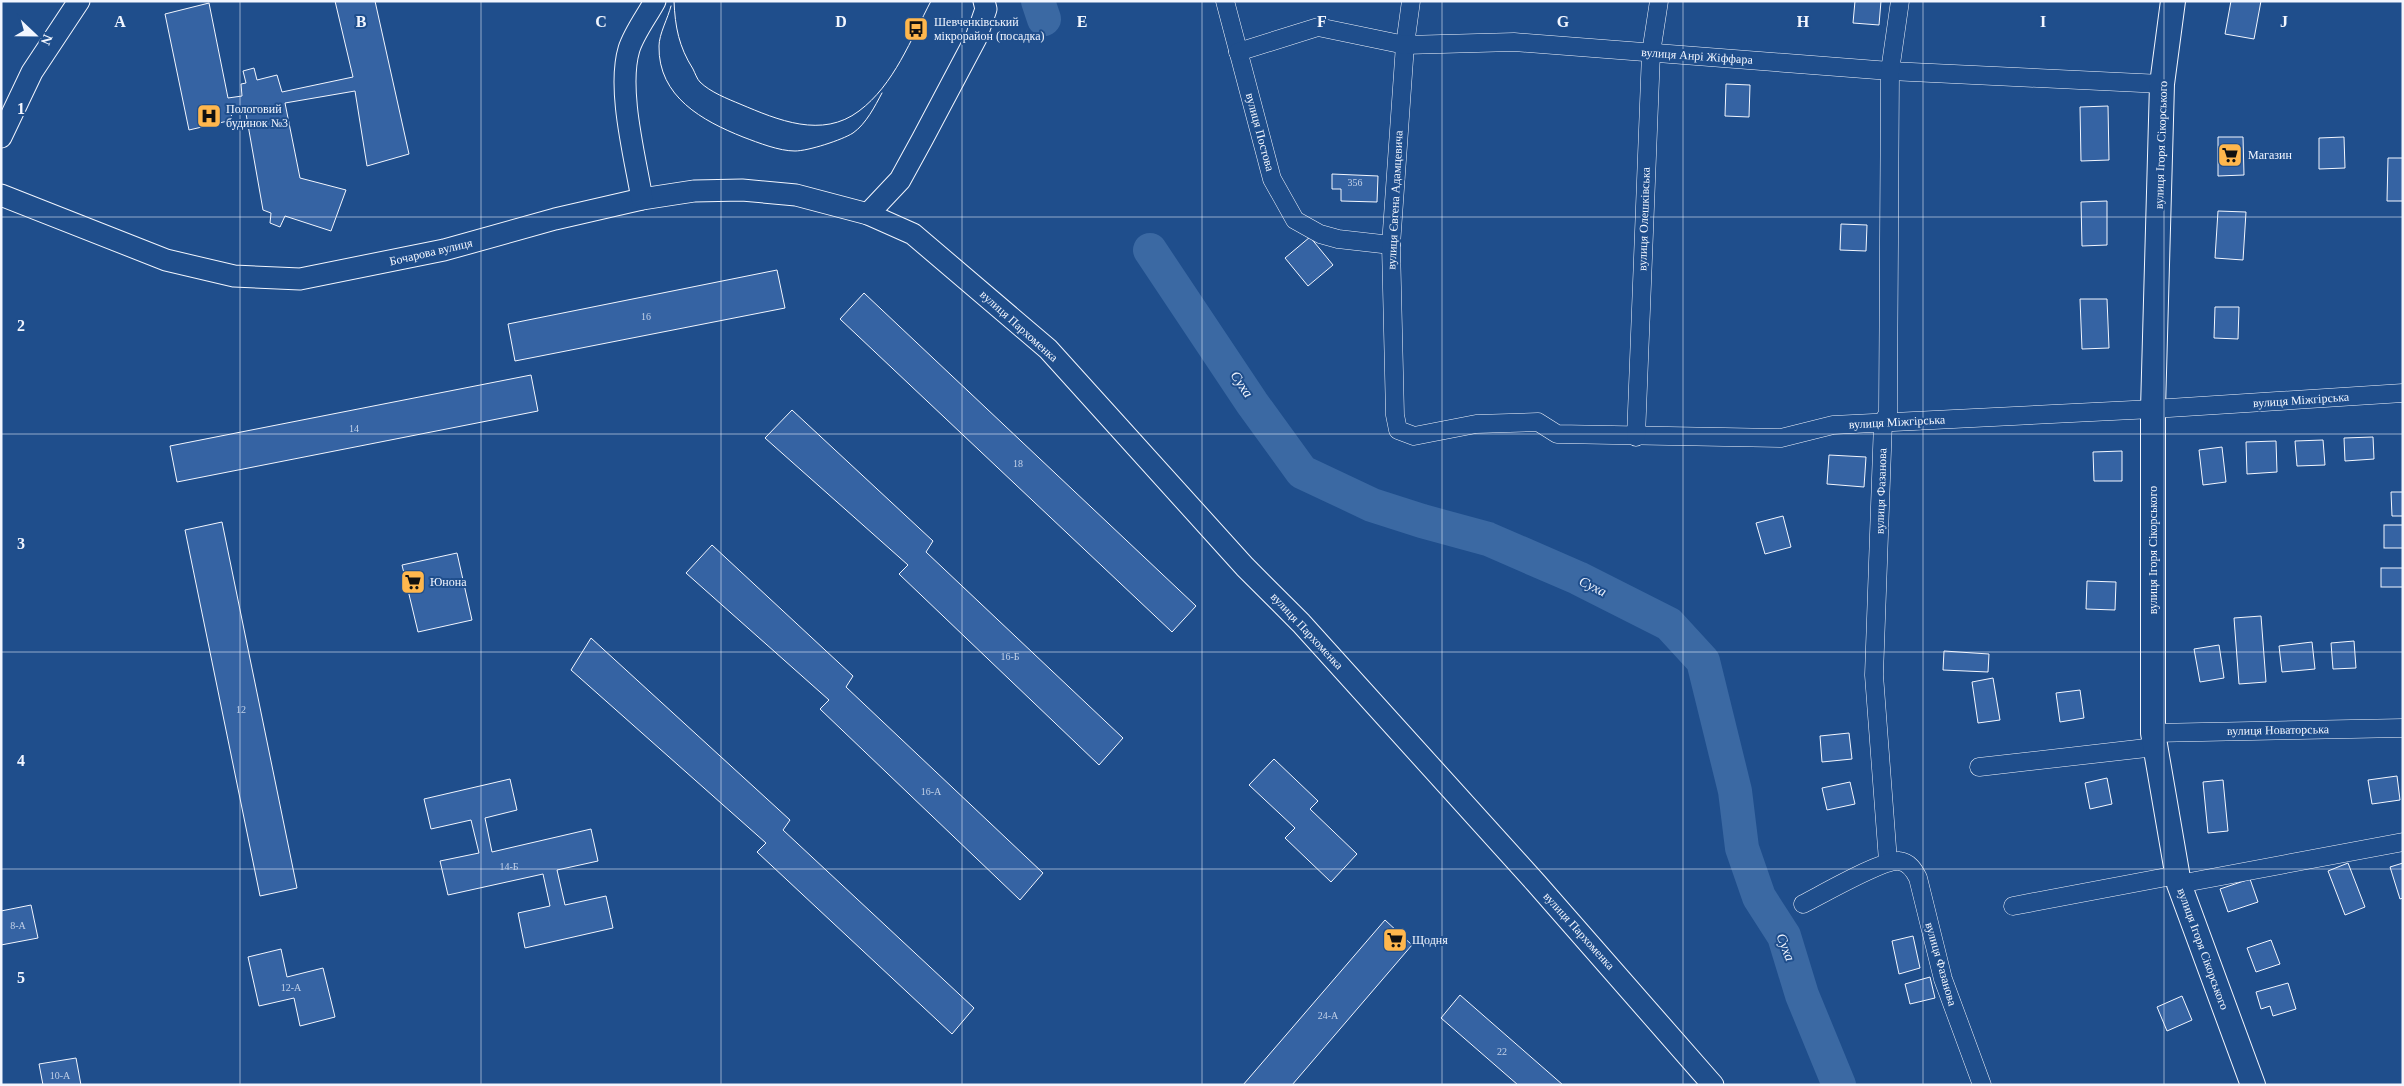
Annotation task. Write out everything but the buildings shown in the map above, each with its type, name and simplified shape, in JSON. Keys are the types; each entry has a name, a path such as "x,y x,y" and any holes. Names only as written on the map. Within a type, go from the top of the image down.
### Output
{"main road":[{"name":"вулиця Ігоря Сікорського","path":"2173,1 2162,84 2153,409 2154,740 2178,880 2252,1085"}],"street":[{"path":"1,137 32,72 79,1"},
{"path":"642,199 626,103 625,76 629,48 655,1"},
{"path":"868,214 900,180 923,138 976,38 986,9 984,1"},
{"name":"вулиця Постова","path":"1225,1 1272,179 1295,220 1320,234 1338,239 1391,245"},
{"name":"вулиця Євгена Адамцевича","path":"1398,430 1395,416 1391,245 1405,45 1411,1"},
{"name":"вулиця Олешківська","path":"1636,436 1651,53 1659,1"},
{"name":"вулиця Фазанова","path":"1900,1 1890,71 1888,413 1883,422 1874,675 1888,861 1906,863 1913,869 1918,878 1943,979 1982,1085"},
{"name":"вулиця Анрі Жіффара","path":"1238,52 1318,26 1405,45 1514,42 1890,71 2162,84"},
{"name":"Бочарова вулиця","path":"1,195 166,260 234,276 300,279 444,250 555,219 642,199 694,191 742,190 796,196 868,214"},
{"name":"вулиця Пархоменка","path":"868,214 914,234 1048,350 1523,868 1619,975 1713,1085"},
{"name":"вулиця Міжгірська","path":"1398,430 1414,436 1476,424 1538,422 1557,434 1781,438 1833,425 2153,409 2403,393"},
{"name":"вулиця Новаторська","path":"1979,767 2154,740 2403,728"},
{"path":"2013,906 2403,842"},
{"path":"1803,904 1888,861"}],"waterway":[{"name":"Суха","path":"1038,1 1044,19"},
{"name":"Суха","path":"1150,250 1252,403 1302,472 1372,505 1488,539 1578,578 1669,624 1703,661 1735,791 1742,848 1759,897 1784,936 1802,995 1839,1085"}],"tram line":[{"path":"674,1 675,20 681,45 697,78 704,86 769,116 800,124 815,125 830,124 845,119 859,111 871,100 892,75 909,46 931,1"},
{"path":"671,6 660,36 659,46 661,64 666,79 686,105 699,115 728,131 782,150 801,151 825,145 853,133 870,114 882,93"}],"place":[{"name":"Шевченківський мікрорайон (посадка)","path":"916,29"},
{"name":"Пологовий будинок №3","path":"209,116"},
{"name":"Магазин","path":"2230,155"},
{"name":"Юнона","path":"413,582"},
{"name":"Щодня","path":"1395,940"}]}
